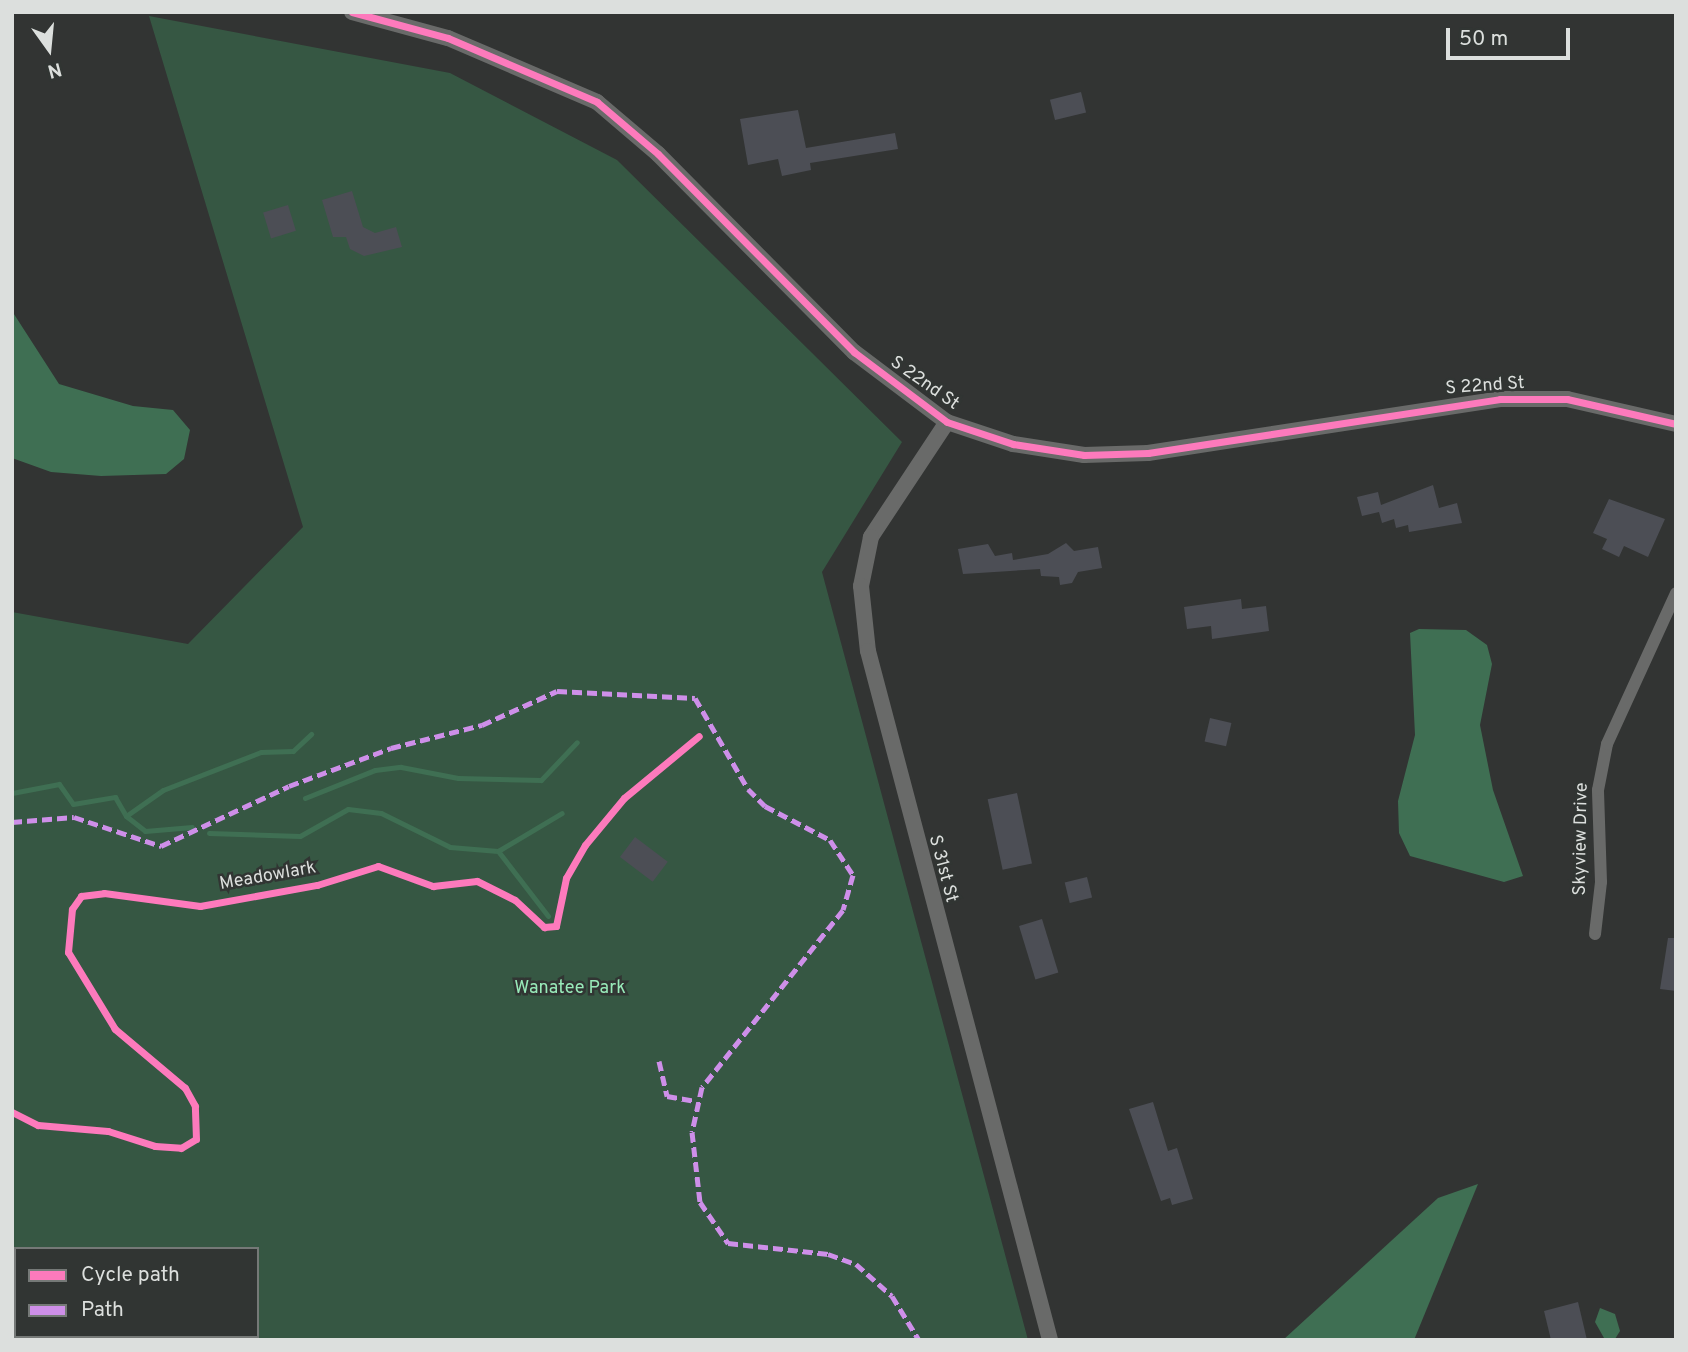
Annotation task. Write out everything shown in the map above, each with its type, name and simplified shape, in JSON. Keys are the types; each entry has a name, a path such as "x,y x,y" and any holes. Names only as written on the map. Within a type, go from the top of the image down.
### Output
{"street":[{"name":"S 22nd St","path":"352,12 448,38 597,102 658,155 854,352 947,422 1013,444 1084,455 1148,453 1500,399 1567,399 1676,424"},
{"name":"S 31st St","path":"947,422 871,537 861,586 868,651 1050,1340"},
{"name":"Skyview Drive","path":"1595,934 1598,790 1607,744 1676,593"}],"green space":[{"name":"Wanatee Park","path":"149,16 450,73 617,160 902,442 822,572 1028,1340 12,1340 12,612 188,644 303,527"}],"shaded area":[{"path":"12,311 59,384 133,406 173,410 190,430 184,459 166,474 101,476 51,472 12,458"},
{"path":"1419,629 1466,630 1487,645 1492,664 1480,725 1493,790 1523,876 1504,882 1410,856 1399,833 1398,801 1415,735 1410,633"},
{"path":"1478,1184 1414,1340 1283,1340 1438,1198"},
{"path":"1600,1308 1615,1314 1620,1331 1615,1339 1604,1338 1595,1322"}],"building":[{"path":"1081,92 1086,112 1055,120 1050,100"},
{"path":"798,110 806,148 895,133 898,149 810,163 811,170 782,176 778,159 748,165 740,119"},
{"path":"352,191 363,227 375,233 396,227 402,247 364,256 350,249 346,237 333,237 322,200"},
{"path":"288,205 296,231 271,238 263,213"},
{"path":"1433,485 1439,508 1457,503 1462,523 1409,532 1408,525 1396,528 1394,519 1382,523 1379,512 1362,516 1357,497 1378,492 1381,505"},
{"path":"1609,499 1665,519 1648,557 1624,546 1619,557 1602,549 1607,539 1593,533"},
{"path":"1066,543 1074,551 1098,547 1102,568 1078,572 1072,583 1060,585 1059,577 1041,576 1040,569 963,574 958,549 988,544 995,556 1012,553 1013,560 1048,554"},
{"path":"1241,599 1242,609 1266,606 1269,631 1212,639 1211,626 1187,629 1184,607"},
{"path":"1210,718 1231,723 1226,746 1205,741"},
{"path":"1017,793 1032,863 1003,870 988,799"},
{"path":"635,837 668,862 653,882 620,857"},
{"path":"1087,877 1092,897 1070,903 1065,883"},
{"path":"1042,919 1058,973 1035,980 1019,926"},
{"path":"1668,938 1676,938 1676,991 1660,989"},
{"path":"1153,1102 1168,1151 1177,1148 1193,1199 1172,1205 1170,1198 1161,1201 1129,1109"},
{"path":"1578,1302 1587,1340 1551,1340 1544,1311"}],"waterway":[{"path":"126,816 163,790 261,752 293,751 311,734"},
{"path":"305,798 375,770 401,767 458,778 541,780 577,742"},
{"path":"12,793 59,784 73,804 115,797 126,816 145,831 192,827"},
{"path":"209,833 300,836 348,809 381,813 450,847 498,851 548,916"},
{"path":"498,851 562,813"}],"marked path":[{"path":"12,822 74,817 161,846 289,786 391,748 482,725 557,691 695,698 748,789 765,806 830,840 853,875 843,910 702,1087 692,1132 700,1202 728,1243 828,1254 856,1264 892,1296 919,1340"},
{"path":"659,1061 667,1096 696,1101"}],"cycle path":[{"path":"352,12 448,38 597,102 658,154 854,352 947,422 1013,444 1084,455 1148,453 1500,399 1567,399 1676,424"},
{"name":"Meadowlark","path":"12,1112 38,1125 108,1131 155,1146 181,1148 196,1139 195,1106 185,1088 115,1029 68,952 72,909 81,896 104,893 200,906 317,885 378,866 433,886 477,881 515,900 544,927 556,926 566,878 585,845 624,798 699,736"}]}
